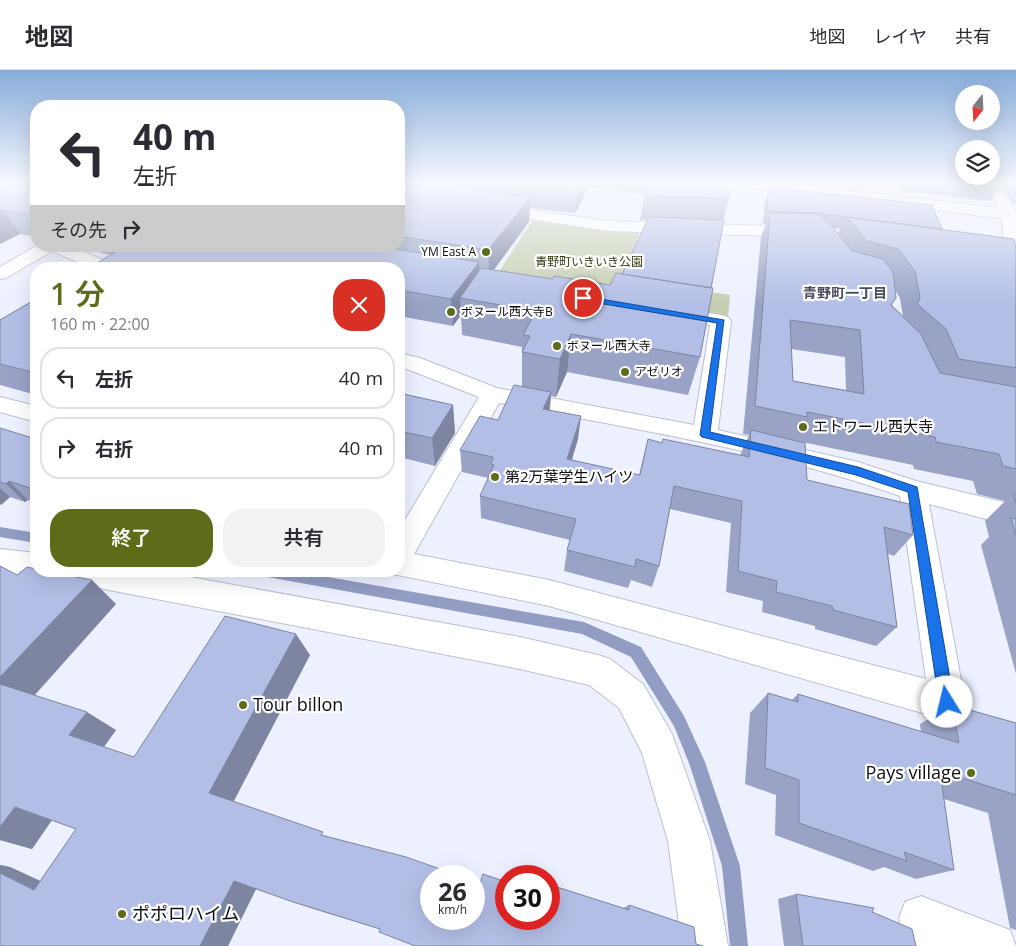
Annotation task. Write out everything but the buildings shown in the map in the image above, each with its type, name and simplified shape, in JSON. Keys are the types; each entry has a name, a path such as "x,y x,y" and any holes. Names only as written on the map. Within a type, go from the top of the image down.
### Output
{"street":[{"path":"585,223 608,226 817,234"},
{"path":"1010,223 1007,274 1016,292"},
{"path":"0,274 39,252"},
{"path":"69,252 93,262"},
{"path":"987,256 1007,259"},
{"path":"652,310 721,321 705,435"},
{"path":"405,360 492,394 705,435 858,471 913,490 1016,516"},
{"path":"405,546 492,394"},
{"path":"0,404 30,412"},
{"path":"405,565 549,594 947,702 913,490"},
{"path":"0,562 30,564"},
{"path":"166,577 598,671 631,696 659,747 690,841 705,946"},
{"path":"928,946 921,918 994,946"}],"green space":[{"name":"青野町いきいき公園","path":"531,223 549,223 639,233 624,279 730,295 728,317 493,281"}],"waterway":[{"path":"0,532 30,537"},
{"path":"297,577 584,628 636,652 679,721 697,762 731,866 739,946"}],"place":[{"name":"YM East A","path":"486,252"},
{"name":"ボヌール西大寺B","path":"451,312"},
{"name":"ボヌール西大寺","path":"557,346"},
{"name":"アゼリオ","path":"625,372"},
{"name":"エトワール西大寺","path":"803,427"},
{"name":"第2万葉学生ハイツ","path":"495,477"},
{"name":"Tour billon","path":"243,705"},
{"name":"Pays village","path":"971,773"},
{"name":"ポポロハイム","path":"122,914"}],"district":[{"name":"青野町一丁目","path":"845,293"}],"route":[{"path":"583,298 721,321 705,435 858,471 913,490 947,702"}]}
